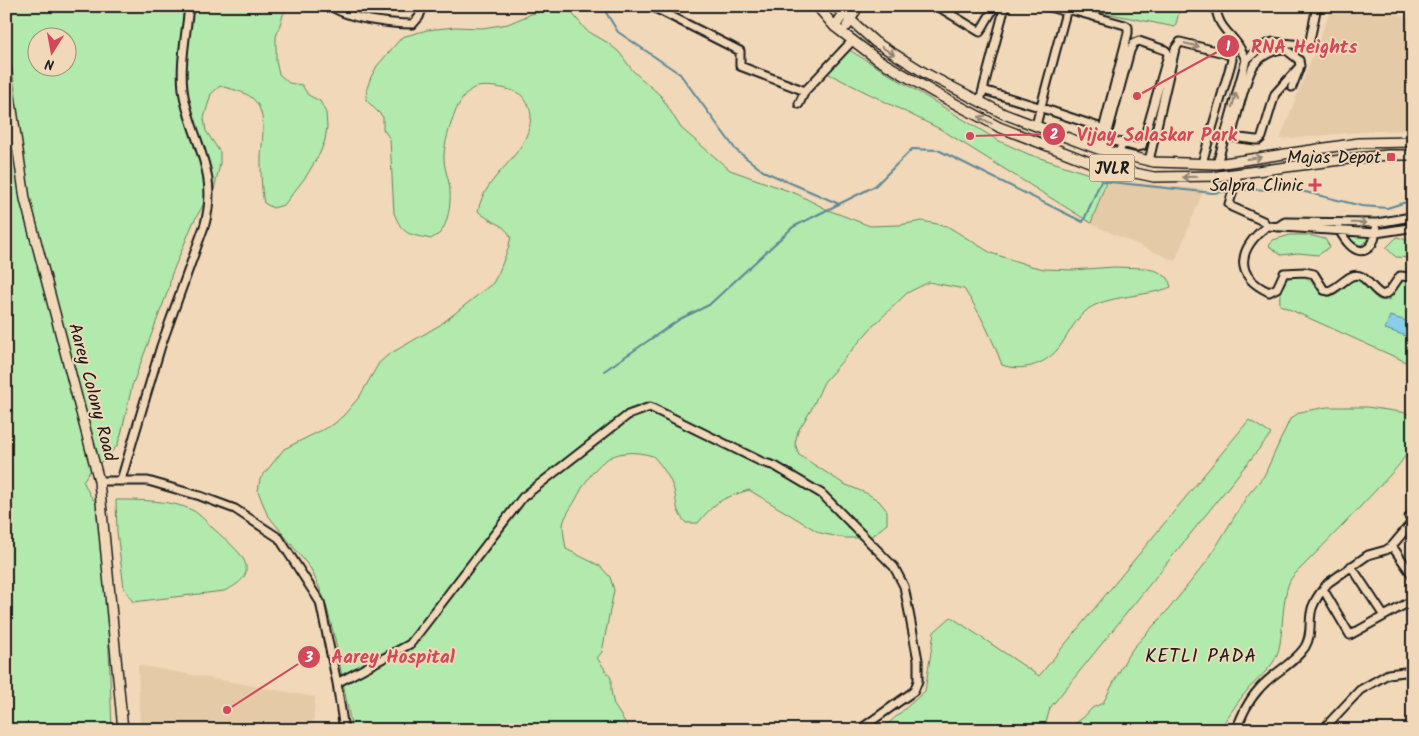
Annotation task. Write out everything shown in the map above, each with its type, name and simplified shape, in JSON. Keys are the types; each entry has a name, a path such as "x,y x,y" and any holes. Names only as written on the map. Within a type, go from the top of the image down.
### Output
{"main road":[{"name":"JVLR","path":"817,6 843,33 889,66 999,127 1097,164 1154,177 1218,176 1356,158 1413,155"},
{"name":"JVLR","path":"835,6 847,14 875,42 925,73 1004,114 1100,149 1119,154 1149,161 1217,164 1359,143 1413,142"},
{"path":"835,26 858,6"},
{"path":"843,33 847,14"},
{"name":"Aarey Colony Road","path":"6,68 25,199 99,481 123,730"}],"street":[{"path":"121,480 161,346 205,224 209,206 210,190 206,169 185,101 183,86 189,6"},
{"path":"331,6 340,13 392,23 413,24 420,18 423,6"},
{"path":"651,6 740,51 740,66 805,92"},
{"path":"937,6 980,32 994,6"},
{"path":"980,101 1005,6"},
{"path":"1047,6 1066,12 1071,10 1128,27 1102,128 1100,149"},
{"path":"1216,6 1216,12 1224,30 1238,44 1246,60"},
{"path":"1227,137 1246,60 1262,46 1273,42 1307,44 1310,40 1317,6"},
{"path":"1036,125 1039,107 1066,12"},
{"path":"800,104 805,92 853,40"},
{"path":"1100,149 1106,138 1134,42 1140,41 1165,50 1168,54 1142,146 1136,147 1106,138"},
{"path":"1149,161 1175,49 1180,42 1224,53 1231,56 1232,60 1202,163"},
{"path":"1217,164 1255,64 1269,53 1283,49 1299,60 1300,66 1292,87"},
{"path":"1227,137 1261,139 1275,94 1300,66"},
{"path":"982,90 1102,128"},
{"path":"1119,154 1122,143"},
{"path":"1238,174 1229,203 1230,206 1263,221 1267,226 1277,227 1339,230 1376,233 1411,231 1412,216 1377,223 1285,222 1277,227"},
{"path":"1339,222 1339,230 1352,247 1361,250 1369,248 1376,233 1377,223"},
{"path":"1267,226 1253,238 1248,246 1245,251 1243,265 1249,278 1257,286 1269,292 1277,288 1284,273 1304,272 1314,274 1324,290 1329,291 1351,277 1363,276 1376,292 1383,295 1389,292 1400,276 1413,277"},
{"path":"1248,246 1249,256"},
{"path":"338,683 410,644 523,497 628,415 650,407 762,462 775,466 822,494 894,567 904,586 909,609 918,660 918,681 914,691 859,730"},
{"path":"99,481 148,481 235,509 279,538 320,602 338,683 344,730"},
{"path":"1236,730 1243,712 1259,688 1297,656 1305,646 1311,631 1313,604 1323,589 1328,583 1368,554 1386,550 1392,546 1413,521 1409,517 1413,512"},
{"path":"1392,546 1413,576"},
{"path":"1351,566 1384,616"},
{"path":"1323,589 1350,635 1413,600"},
{"path":"1325,730 1327,725 1360,690 1388,674 1413,671"}],"shaded area":[{"path":"1332,6 1368,6 1413,20 1413,130 1373,131 1280,139"},
{"path":"1107,180 1204,189 1175,261 1091,224"},
{"path":"138,665 315,697 313,730 140,730"}],"green space":[{"path":"6,6 286,6 276,37 276,61 279,74 289,83 302,85 308,95 320,101 326,113 327,127 320,153 307,175 284,205 273,208 264,203 263,197 261,163 263,126 257,104 252,98 237,90 220,86 211,94 204,118 206,131 220,152 220,164 214,190 193,223 171,276 169,288 132,386 117,446 90,471 83,481 90,495 102,511 112,730 6,730"},
{"path":"1071,6 1181,6 1175,27"},
{"path":"544,11 571,12 586,30 619,52 633,71 661,96 681,128 730,170 797,194 828,210 870,226 899,225 922,221 947,226 991,253 1031,266 1044,269 1072,270 1114,267 1144,268 1157,271 1168,278 1171,287 1150,293 1105,301 1095,305 1078,319 1061,345 1046,360 1032,366 1017,368 1002,365 985,326 964,289 929,282 907,293 872,327 824,382 811,410 798,431 795,443 799,455 844,484 879,501 887,511 887,524 869,538 844,538 820,533 749,490 720,501 698,523 686,523 678,511 674,490 670,481 663,468 653,456 625,453 614,455 605,460 589,477 582,488 565,519 563,531 566,549 600,566 610,577 614,590 602,652 597,658 611,678 614,705 630,730 350,730 351,725 335,639 325,601 311,569 267,514 258,491 260,479 284,449 334,424 344,415 360,396 379,363 388,355 440,325 493,283 508,249 511,237 504,228 478,211 482,197 489,185 515,155 528,132 531,114 526,100 518,93 490,86 476,87 463,98 456,110 447,136 445,150 444,160 450,197 447,219 440,233 431,239 417,236 408,233 400,226 394,213 390,139 383,129 383,117 366,100 367,88 377,66 402,37 427,30 455,27 482,28 508,24 531,14"},
{"path":"841,45 999,141 1028,154 1107,180 1091,223 942,130 821,70"},
{"path":"1345,234 1373,235 1359,247 1354,245"},
{"path":"1290,235 1308,235 1325,239 1330,247 1318,255 1298,253 1281,255 1269,246 1273,240"},
{"path":"1397,237 1413,242 1413,258 1396,257 1386,248"},
{"path":"1291,276 1307,278 1320,292 1327,296 1334,295 1357,279 1365,283 1374,296 1380,300 1389,300 1402,281 1407,280 1413,283 1413,365 1280,305 1281,288"},
{"path":"1327,407 1367,407 1407,413 1413,427 1413,438 1410,448 1397,467 1290,581 1285,600 1278,652 1268,669 1245,693 1218,730 1067,730 1092,708 1103,703 1134,647 1168,610 1208,560 1247,496 1264,476 1290,419 1300,412"},
{"path":"1249,420 1271,434 1050,708 1044,730 881,730 925,691 934,632 951,617 1039,676"},
{"path":"116,500 165,502 195,512 239,553 246,569 244,576 237,584 224,591 133,602 124,588 117,532"}],"water":[{"path":"1390,316 1413,323 1409,337 1385,329"}],"waterway":[{"path":"602,6 618,32 680,74 736,150 763,171 839,204"},
{"path":"604,371 680,319 709,305 793,227 875,186 912,149 938,150 1083,222 1101,181 1213,193 1232,191"},
{"path":"1237,190 1293,189 1362,206 1387,208 1413,200"}],"place":[{"name":"RNA Heights","path":"1137,96"},
{"name":"Vijay Salaskar Park","path":"970,136"},
{"name":"Majas Depot","path":"1391,157"},
{"name":"Salpra Clinic","path":"1315,185"},
{"name":"Aarey Hospital","path":"227,710"}],"district":[{"name":"KETLI PADA","path":"1201,655"}]}
